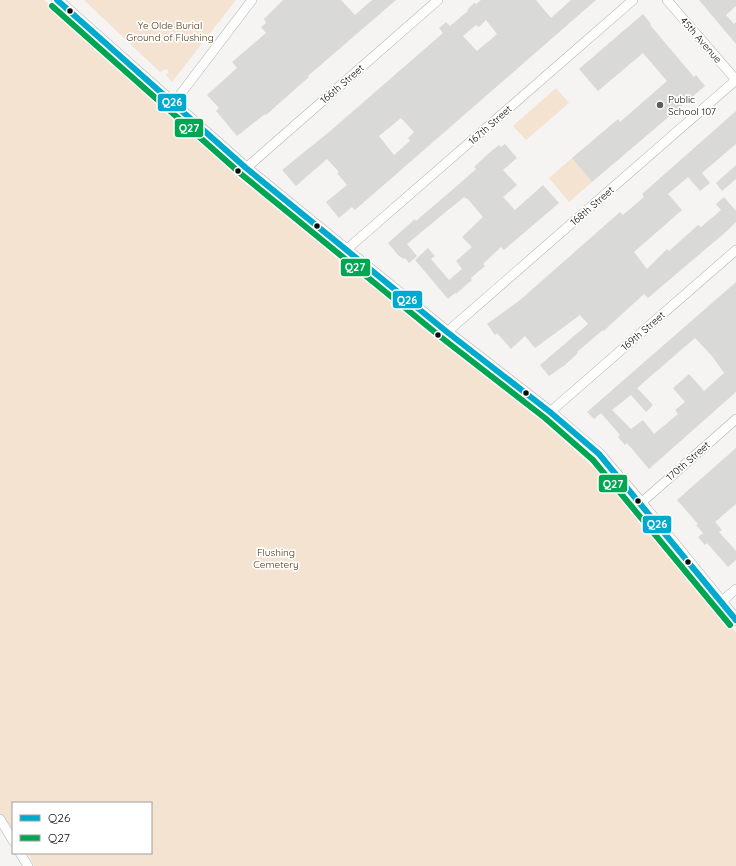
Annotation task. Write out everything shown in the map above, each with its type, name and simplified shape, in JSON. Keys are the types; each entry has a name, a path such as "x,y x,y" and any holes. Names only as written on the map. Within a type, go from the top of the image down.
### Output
{"street":[{"path":"57,0 246,168 447,332 550,412 599,454 641,502 736,620"},
{"path":"173,104 252,0"},
{"name":"166th Street","path":"246,168 438,0"},
{"name":"167th Street","path":"346,250 633,0"},
{"name":"45th Avenue","path":"667,0 736,80"},
{"name":"168th Street","path":"447,332 736,80"},
{"name":"169th Street","path":"550,412 736,250"},
{"name":"170th Street","path":"641,502 736,419"},
{"path":"721,602 736,589"},
{"path":"0,819 12,839"},
{"path":"21,854 28,866"}],"green space":[{"name":"Flushing Cemetery","path":"0,0 44,0 164,108 540,418 637,508 736,633 736,866 34,866 28,854 152,854 152,802 12,802 12,828 0,813"},
{"name":"Ye Olde Burial Ground of Flushing","path":"84,0 236,0 172,82 166,75 169,72 167,69 160,72"},
{"path":"556,88 569,103 526,140 513,126"},
{"path":"572,158 592,182 569,202 549,178"}],"building":[{"path":"283,0 341,0 355,15 372,0 396,0 308,76 309,77 266,115 265,114 237,136 216,111 219,108 207,95 237,68 232,62 266,33 261,27 266,23 264,19"},
{"path":"481,0 536,0 551,18 571,0 596,0 355,210 352,207 339,218 326,202 347,185 337,173 339,172 327,159 296,186 282,170 329,132 443,33 439,28 446,22 450,26 468,11 467,10 474,3 476,4","holes":["486,20 497,34 477,51 463,36 476,25 479,27","401,118 414,132 408,138 410,141 394,155 379,136"]},
{"path":"699,0 736,0 736,6 726,15 734,24 736,22 736,44"},
{"name":"Public School 107","path":"643,14 651,24 650,25 694,77 696,75 705,86 592,182 572,158 618,119 620,122 667,81 643,53 598,91 579,69"},
{"path":"736,111 736,144 702,173 710,183 700,191 688,177 668,194 682,210 634,252 647,269 667,249 669,251 698,225 701,227 721,210 716,204 724,197 736,211 736,222 727,231 648,298 644,294 604,331 603,330 577,352 578,353 565,365 549,376 540,365 588,324 580,315 535,348 525,336 511,349 497,333 495,335 487,324 520,300 620,212 623,215 644,197 642,194"},
{"path":"505,144 517,158 503,170 517,185 503,197 515,210 543,185 559,203 504,250 501,247 483,264 485,266 471,278 472,280 448,299 415,260 428,248 435,256 431,259 449,280 462,269 456,261 472,247 462,237 483,217 467,198 466,199 464,197 407,244 417,256 409,263 405,258 404,259 399,256 388,243 476,169 474,167 490,152 499,145 501,147"},
{"path":"736,165 736,179 722,191 716,183"},
{"path":"736,282 736,392 649,469 627,443 625,445 618,437 620,435 601,413 594,419 587,412","holes":["695,338 712,356 724,373 704,391 689,374 673,388 685,402 675,410 678,414 654,434 643,420 631,429 612,410 631,395 646,412 653,405 637,388"]},
{"path":"736,448 736,504 715,522 722,530 719,532 736,551 736,560 728,567 707,543 705,545 698,537 703,533 696,525 698,524 677,500"}],"transit line":[{"name":"Q26","path":"57,0 246,168 447,332 550,412 599,454 736,620"},
{"name":"Q27","path":"52,6 241,174 442,338 545,418 593,460 730,625"}],"place":[{"name":"Public School 107","path":"660,105"}]}
